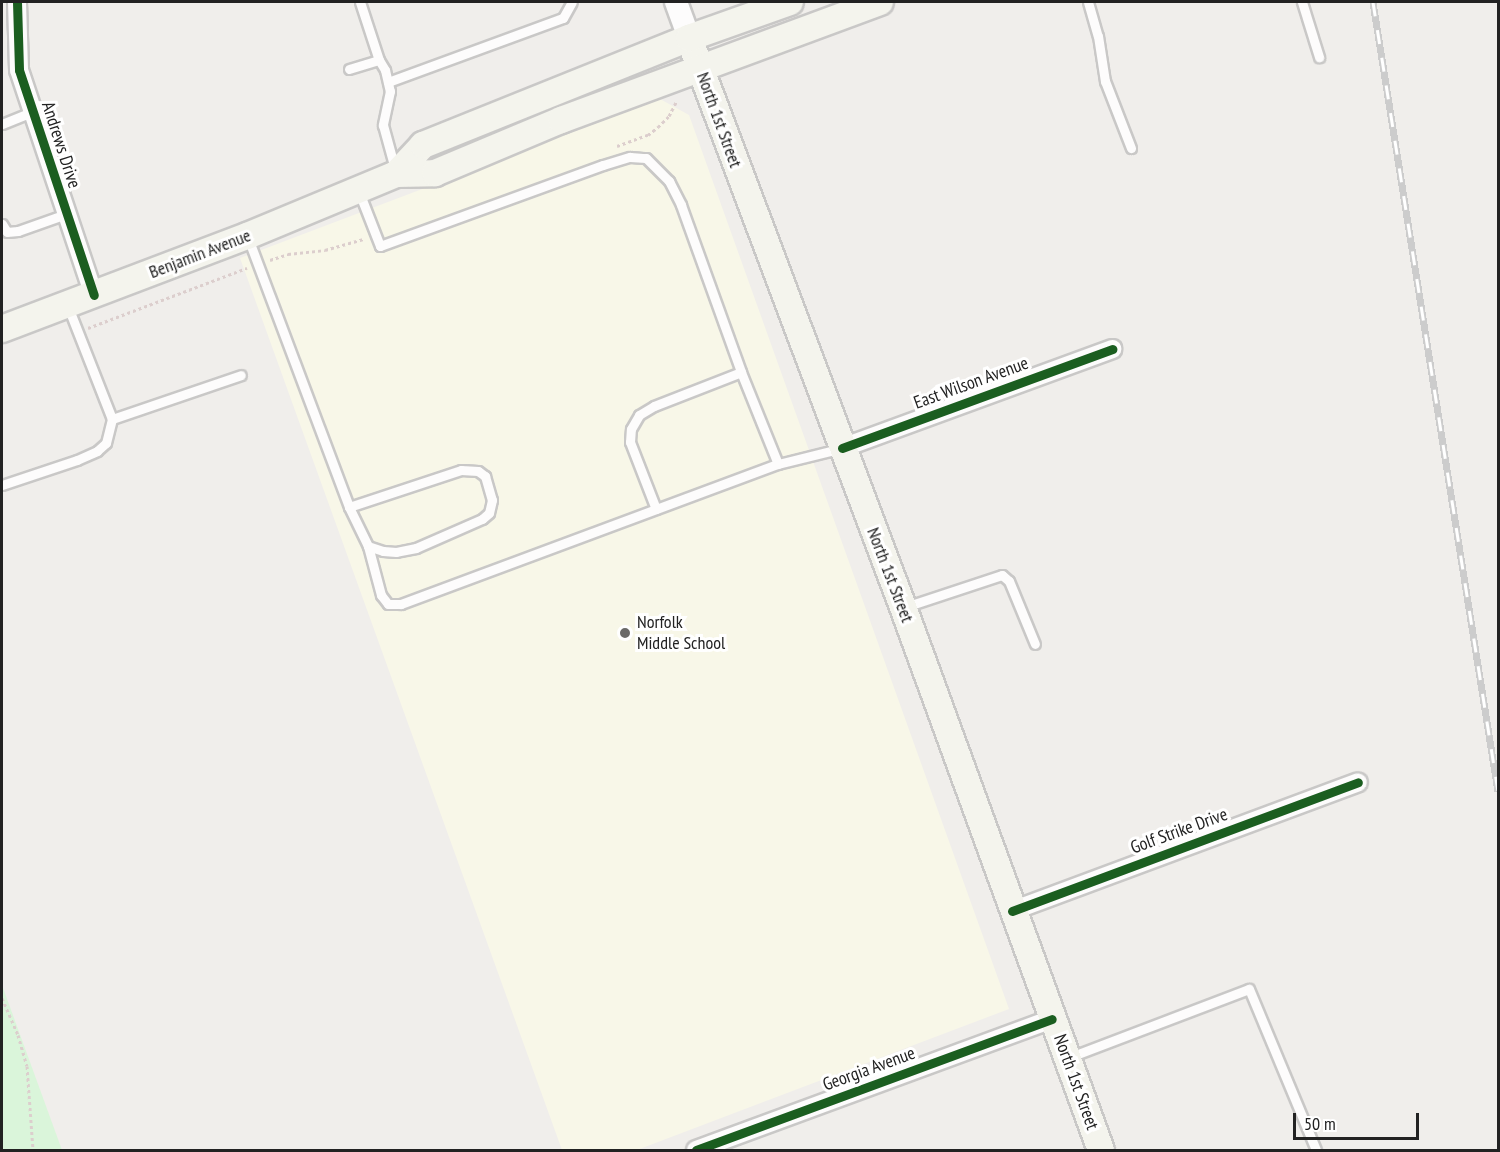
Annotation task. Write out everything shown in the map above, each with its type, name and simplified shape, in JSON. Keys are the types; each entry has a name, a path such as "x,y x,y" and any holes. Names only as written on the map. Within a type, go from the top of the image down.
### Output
{"main road":[{"name":"Benjamin Avenue","path":"396,174 423,145 688,38 790,2"},
{"name":"Benjamin Avenue","path":"2,329 248,236 396,174 435,173 561,120 880,2"},
{"name":"North 1st Street","path":"688,38 903,607 1101,1150"}],"street":[{"name":"Andrews Drive","path":"17,2 20,70 94,295"},
{"name":"North 1st Street","path":"676,2 688,38"},
{"name":"East Wilson Avenue","path":"842,448 1112,349"},
{"name":"Golf Strike Drive","path":"1012,911 1358,782"},
{"name":"Georgia Avenue","path":"696,1150 724,1146 1052,1019"}],"lane":[{"path":"360,2 388,82 390,102 383,125 396,174"},
{"path":"388,82 563,18 572,2"},
{"path":"1088,2 1098,36 1105,81 1131,147"},
{"path":"1302,2 1319,57"},
{"path":"349,69 379,60"},
{"path":"2,124 32,112"},
{"path":"358,190 380,246 603,165 630,157 646,158 669,181 681,205 741,372 778,464"},
{"path":"2,224 7,232 18,231 66,214"},
{"path":"248,236 349,507 368,546 381,595 388,604 401,604 778,464 842,448"},
{"path":"2,485 97,451 106,443 112,419 67,305"},
{"path":"656,509 630,442 631,429 639,415 654,406 741,372"},
{"path":"112,419 241,375"},
{"path":"349,507 461,470 478,471 485,476 492,501 489,513 482,519 416,548 396,552 368,546"},
{"path":"903,607 1002,575 1009,580 1035,644"},
{"path":"1067,1058 1250,989 1316,1150"}],"path":[{"path":"2,998 18,1035 27,1066 33,1150"}],"shaded area":[{"name":"Norfolk Middle School","path":"660,99 689,115 1009,1009 637,1150 562,1150 240,258"}],"green space":[{"path":"2,985 62,1150 2,1150"}],"railway":[{"path":"1373,2 1498,791"}],"cycle path":[{"path":"17,2 19,70 94,295"},
{"path":"842,448 1112,349"},
{"path":"1012,911 1358,782"},
{"path":"696,1150 1052,1019"}],"place":[{"name":"Norfolk Middle School","path":"625,633"}]}
